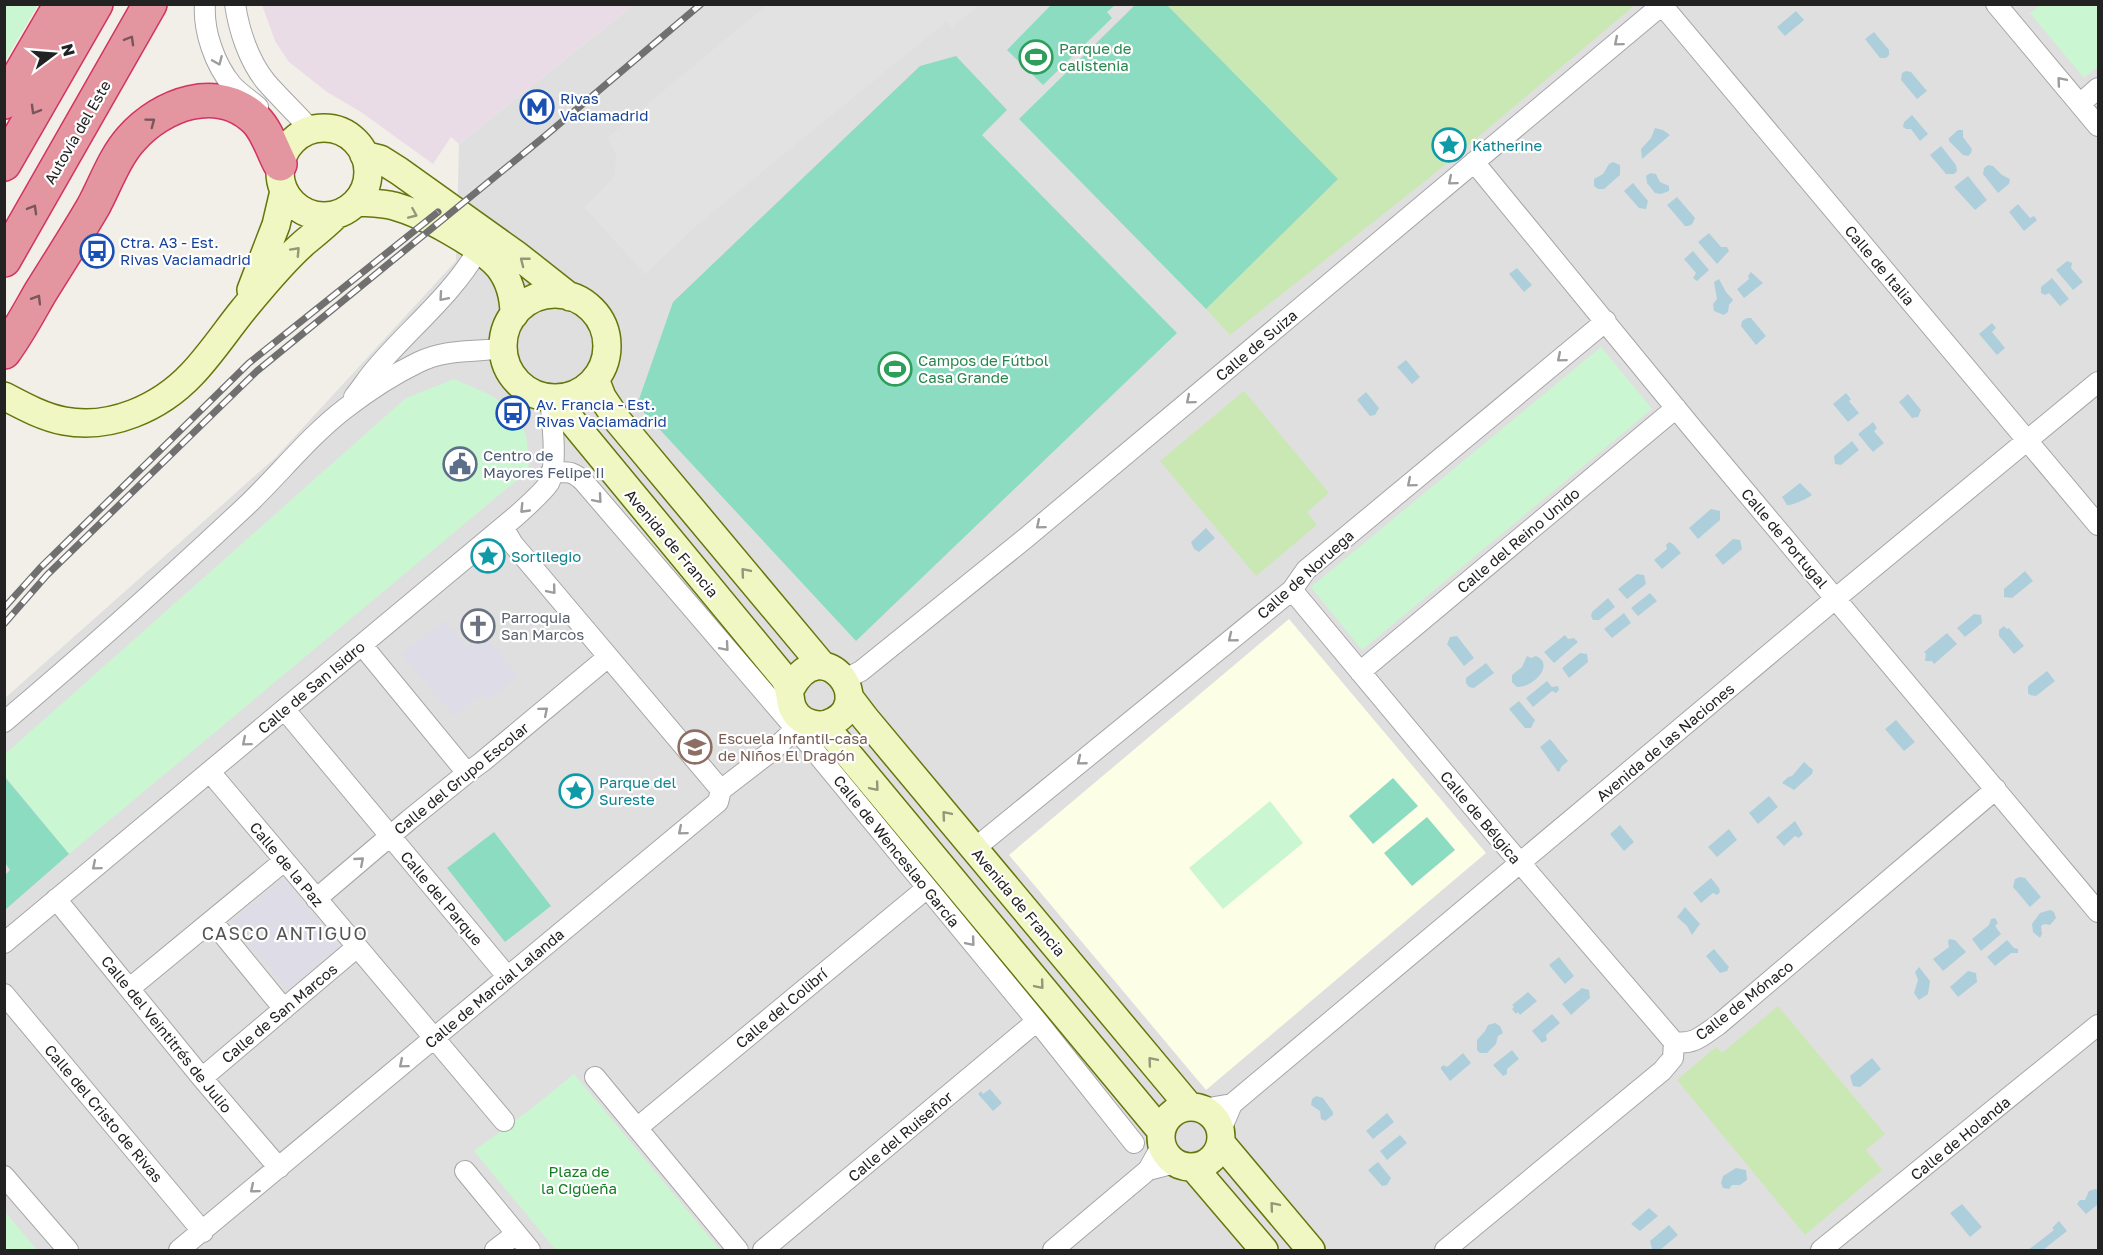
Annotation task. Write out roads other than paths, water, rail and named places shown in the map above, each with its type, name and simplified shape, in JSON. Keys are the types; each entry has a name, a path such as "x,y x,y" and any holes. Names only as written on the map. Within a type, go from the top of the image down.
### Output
{"highway":[{"path":"4,102 61,4"},
{"path":"4,164 96,4"},
{"name":"Autovía del Este","path":"4,260 150,4"},
{"path":"4,352 93,206 130,140 151,122 171,109 191,101 227,102 257,121 283,168"}],"street":[{"path":"204,4 208,33 220,67 233,86 259,107 268,118 293,204 305,213 320,216 346,208 393,206 416,214 463,239 498,266 508,282 514,315"},
{"path":"235,4 238,25 250,54 265,80 311,130"},
{"name":"Calle de Suiza","path":"839,680 861,671 1027,537 1663,5"},
{"name":"Calle de Italia","path":"1663,5 2098,525"},
{"path":"2001,6 2098,126"},
{"path":"2080,104 2098,88"},
{"path":"4,396 47,416 64,421 104,422 138,412 174,391 190,376 243,310 304,243 363,193 368,177 364,155 357,143 342,132 329,128 311,130 300,135 283,168 276,225 243,310"},
{"path":"364,155 380,159 399,171 518,256 570,297"},
{"name":"Calle de Portugal","path":"1474,162 1676,408 2098,912"},
{"path":"346,408 377,366 468,268 478,250"},
{"path":"554,295 570,297 581,301 594,313 605,333 606,355 595,379 576,394 552,398 534,393 520,385 507,364 504,348 507,328 514,315 525,304 539,297 554,295"},
{"name":"Calle de Noruega","path":"974,849 1292,590 1306,570 1606,321"},
{"path":"4,722 113,629 248,504 346,408 402,372 431,357 459,350 486,351 504,348"},
{"name":"Avenida de Francia","path":"595,379 602,397 618,421 839,680 974,849 1196,1108"},
{"name":"Avenida de las Naciones","path":"1221,1136 1232,1104 2098,381"},
{"name":"Avenida de Francia","path":"552,398 790,688 792,707 1173,1152 1264,1251"},
{"name":"Calle de San Isidro","path":"4,943 503,527 549,483 554,436 552,398"},
{"name":"Calle del Reino Unido","path":"1360,672 1676,408"},
{"name":"Calle de Wenceslao García","path":"551,472 570,472 577,475 808,725 927,888 1134,1143"},
{"path":"503,527 513,544 721,790"},
{"name":"Calle de Bélgica","path":"1292,590 1674,1041"},
{"path":"362,645 467,772"},
{"name":"Calle del Grupo Escolar","path":"316,899 389,836 608,657"},
{"path":"790,688 797,675 809,667 839,680 846,710 837,720 808,725"},
{"name":"Calle del Parque","path":"285,710 507,976"},
{"name":"Calle de Marcial Lalanda","path":"179,1251 718,802 721,790 808,725"},
{"name":"Calle de la Paz","path":"210,772 504,1121"},
{"name":"Calle de Mónaco","path":"1445,1251 1662,1071 1673,1058 1674,1041 1687,1044 1718,1025 1996,789"},
{"path":"130,988 284,861"},
{"name":"Calle del Colibrí","path":"637,1128 927,888"},
{"name":"Calle del Veintitrés de Julio","path":"56,899 202,1078 279,1168"},
{"path":"212,921 284,1010"},
{"name":"Calle de San Marcos","path":"202,1078 357,947"},
{"name":"Calle del Cristo de Rivas","path":"4,994 203,1232"},
{"name":"Calle del Ruiseñor","path":"763,1251 1037,1021"},
{"name":"Calle de Holanda","path":"1833,1247 2098,1025"},
{"path":"595,1077 738,1251"},
{"path":"1173,1152 1167,1119 1177,1110 1232,1104"},
{"path":"1196,1108 1215,1118 1221,1136 1311,1251"},
{"path":"1173,1152 1206,1164 1216,1155 1221,1136"},
{"path":"1053,1251 1148,1170 1173,1152"},
{"path":"465,1171 530,1251"},
{"path":"4,1176 68,1251"},
{"path":"495,1251 516,1234"}],"water":[{"path":"1796,11 1804,20 1785,36 1777,27"},
{"path":"1874,32 1889,50 1886,58 1880,58 1865,39"},
{"path":"1911,72 1927,91 1917,99 1901,80 1902,73"},
{"path":"1912,115 1928,134 1920,141 1911,129 1903,127 1904,122"},
{"path":"1655,128 1670,135 1642,159 1641,149 1651,138"},
{"path":"1958,130 1963,130 1963,137 1972,149 1968,156 1963,155 1949,141 1949,138"},
{"path":"1941,146 1956,165 1957,171 1954,174 1946,174 1930,155"},
{"path":"1613,162 1620,165 1620,175 1604,189 1598,189 1594,186 1594,179 1603,174"},
{"path":"1988,165 1993,166 2010,179 2009,184 1998,193 1983,174 1984,168"},
{"path":"1650,173 1656,174 1660,182 1669,186 1669,191 1661,194 1655,193 1647,183 1646,176"},
{"path":"1968,176 1987,200 1975,210 1954,187"},
{"path":"1633,183 1648,201 1646,209 1639,208 1624,191"},
{"path":"1677,197 1695,218 1691,225 1685,226 1667,205"},
{"path":"2018,204 2030,218 2034,216 2037,220 2024,231 2009,212"},
{"path":"1709,233 1721,247 1727,247 1729,251 1717,264 1698,242"},
{"path":"1693,251 1709,270 1697,281 1693,278 1696,273 1684,259"},
{"path":"2067,261 2072,263 2071,268 2083,282 2073,290 2056,270"},
{"path":"1517,268 1532,285 1524,292 1509,274"},
{"path":"1751,272 1763,283 1744,298 1737,289 1749,279"},
{"path":"2052,278 2069,299 2060,306 2049,293 2045,295 2041,293 2041,287"},
{"path":"1719,279 1733,300 1728,312 1724,315 1714,311 1713,304 1717,299 1714,282"},
{"path":"1751,318 1766,336 1756,345 1741,326 1742,321"},
{"path":"1992,323 1996,328 1992,332 2005,348 1997,355 1979,334"},
{"path":"1406,360 1420,377 1412,384 1397,367"},
{"path":"1366,392 1379,408 1375,415 1370,416 1357,400"},
{"path":"1846,393 1851,399 1849,401 1859,413 1848,422 1833,404"},
{"path":"1908,394 1921,410 1918,417 1912,418 1899,402"},
{"path":"1873,422 1877,428 1874,431 1884,443 1873,452 1858,434"},
{"path":"1852,441 1859,450 1841,465 1835,464 1834,456"},
{"path":"1800,483 1812,495 1800,502 1787,505 1782,497"},
{"path":"1711,509 1720,511 1720,520 1698,539 1689,528"},
{"path":"1206,528 1215,538 1199,552 1194,549 1191,542"},
{"path":"1733,539 1740,540 1742,549 1723,565 1715,555"},
{"path":"1669,542 1681,553 1662,569 1654,560 1667,549 1666,545"},
{"path":"2025,571 2033,581 2012,598 2004,597 2004,589"},
{"path":"1637,574 1644,575 1646,584 1627,599 1618,589"},
{"path":"1650,593 1657,601 1638,616 1631,608"},
{"path":"1608,598 1615,607 1599,620 1593,620 1592,612"},
{"path":"1624,613 1631,623 1612,638 1604,629"},
{"path":"1974,614 1981,615 1982,623 1965,637 1957,628"},
{"path":"2004,626 2009,628 2024,646 2014,654 1999,636 1999,630"},
{"path":"1947,633 1957,644 1934,664 1932,661 1925,661 1924,652"},
{"path":"1565,635 1568,639 1574,638 1578,642 1554,663 1544,652"},
{"path":"1457,636 1474,658 1464,666 1447,644 1450,637"},
{"path":"1580,653 1587,654 1588,662 1569,678 1562,668"},
{"path":"1527,656 1531,658 1536,656 1542,660 1543,670 1529,684 1517,687 1512,682 1512,675 1522,667"},
{"path":"1486,663 1494,673 1474,688 1469,687 1466,678"},
{"path":"2047,671 2055,681 2036,696 2030,695 2028,686"},
{"path":"1547,681 1552,687 1558,686 1559,690 1556,693 1552,691 1533,707 1526,698"},
{"path":"1519,701 1535,720 1531,728 1525,728 1509,709"},
{"path":"1896,720 1915,742 1904,751 1885,729"},
{"path":"1550,739 1568,761 1558,772 1540,747"},
{"path":"1804,762 1813,770 1812,774 1794,790 1782,783 1792,776"},
{"path":"1769,796 1778,807 1758,824 1749,813"},
{"path":"1795,821 1803,834 1799,838 1795,836 1784,846 1776,837"},
{"path":"1620,825 1634,842 1624,851 1610,834"},
{"path":"1729,829 1737,840 1717,857 1708,847"},
{"path":"1711,878 1720,892 1717,895 1713,893 1701,903 1693,893"},
{"path":"2025,878 2041,897 2030,907 2013,887 2015,879"},
{"path":"1685,907 1700,924 1692,935 1687,926 1677,917"},
{"path":"2050,910 2054,912 2056,918 2050,925 2041,926 2040,938 2033,932 2032,924 2040,913"},
{"path":"1995,918 1998,923 1995,926 2001,934 1981,951 1972,939 1989,925 1991,919"},
{"path":"1949,939 1955,940 1966,952 1943,971 1933,959 1949,947"},
{"path":"2007,940 2018,949 2018,953 2011,953 1995,966 1987,957"},
{"path":"1714,949 1729,967 1727,971 1720,973 1706,956"},
{"path":"1559,957 1574,976 1565,984 1549,965"},
{"path":"1919,967 1930,981 1928,994 1919,1000 1914,993 1918,980 1915,972"},
{"path":"1968,971 1976,973 1977,982 1958,997 1950,987"},
{"path":"1582,988 1589,990 1590,998 1571,1015 1562,1004"},
{"path":"1528,992 1537,1001 1520,1015 1518,1012 1516,1014 1512,1005"},
{"path":"1552,1014 1560,1023 1546,1035 1547,1040 1542,1043 1532,1031"},
{"path":"1495,1023 1500,1026 1503,1033 1498,1036 1496,1044 1487,1053 1480,1053 1477,1050 1477,1040 1488,1025"},
{"path":"1512,1050 1519,1059 1507,1069 1507,1074 1503,1076 1493,1065"},
{"path":"1463,1053 1471,1063 1450,1081 1441,1067 1444,1065 1447,1067"},
{"path":"1872,1058 1881,1069 1860,1087 1853,1086 1850,1076"},
{"path":"990,1089 1002,1103 993,1111 978,1094 981,1091 983,1094"},
{"path":"1316,1096 1323,1098 1333,1112 1333,1115 1325,1121 1321,1119 1320,1111 1311,1105 1312,1099"},
{"path":"1387,1113 1394,1122 1373,1139 1366,1131"},
{"path":"1400,1135 1407,1143 1387,1160 1380,1151"},
{"path":"1378,1162 1391,1178 1387,1185 1382,1186 1368,1170"},
{"path":"1736,1168 1746,1170 1747,1180 1740,1185 1732,1185 1729,1189 1723,1188 1721,1183 1723,1176"},
{"path":"2098,1190 2098,1204 2086,1214 2077,1204 2080,1200 2085,1200 2089,1191"},
{"path":"1962,1204 1982,1227 1970,1237 1950,1213"},
{"path":"1649,1208 1658,1216 1640,1231 1631,1224"},
{"path":"2059,1221 2067,1231 2043,1250 2028,1250 2054,1230 2052,1228"},
{"path":"1669,1225 1678,1235 1660,1250 1652,1249 1650,1241"}],"railway":[{"path":"4,624 47,575 257,371 545,136 701,4"},
{"path":"4,608 40,568 249,363 438,212"}],"place":[{"name":"Parque de calistenia","path":"1036,57"},
{"name":"Rivas Vaciamadrid","path":"537,107"},
{"name":"Katherine","path":"1449,145"},
{"name":"Ctra. A3 - Est. Rivas Vaciamadrid","path":"97,251"},
{"name":"Campos de Fútbol Casa Grande","path":"895,369"},
{"name":"Av. Francia - Est. Rivas Vaciamadrid","path":"513,413"},
{"name":"Centro de Mayores Felipe II","path":"460,464"},
{"name":"Sortilegio","path":"488,556"},
{"name":"Parroquia San Marcos","path":"478,626"},
{"name":"Escuela Infantil-casa de Niños El Dragón","path":"695,747"},
{"name":"Parque del Sureste","path":"576,791"}],"district":[{"name":"CASCO ANTIGUO","path":"285,933"}],"park label":[{"name":"Plaza de la Cigüeña","path":"579,1180"}]}
